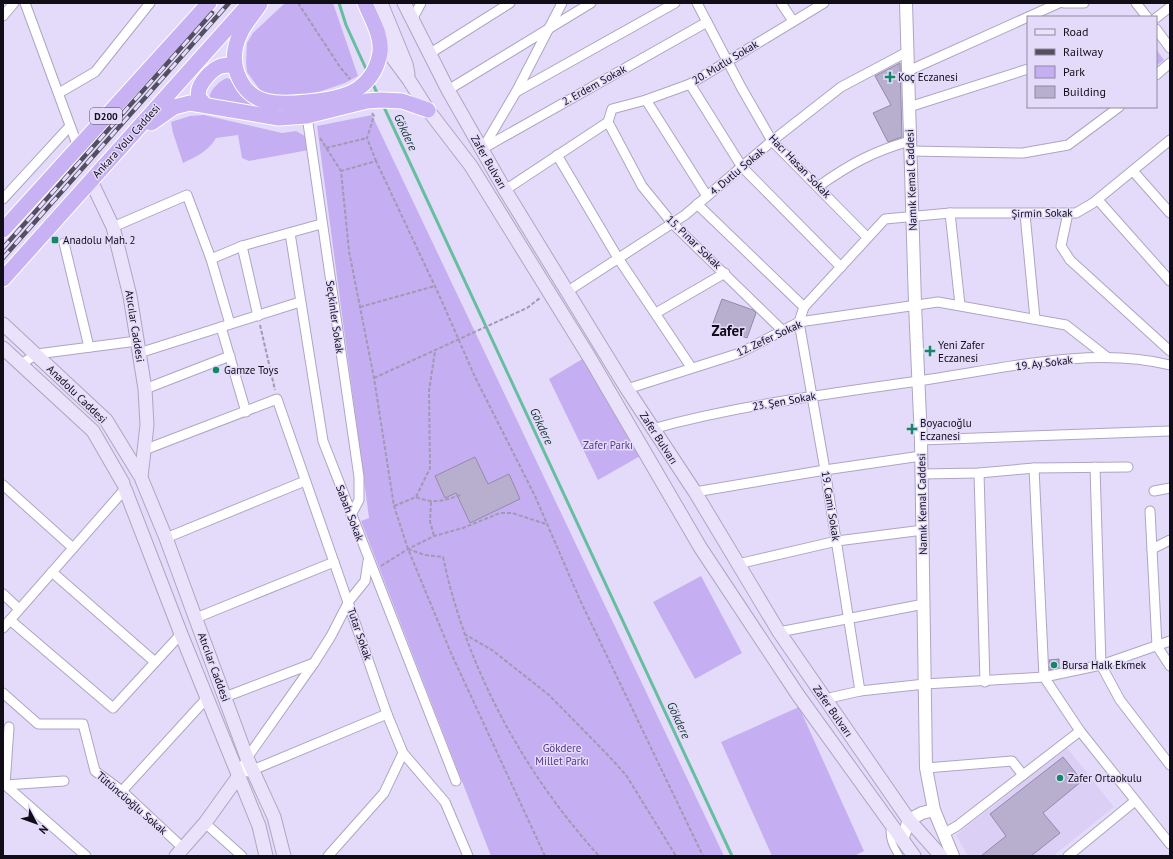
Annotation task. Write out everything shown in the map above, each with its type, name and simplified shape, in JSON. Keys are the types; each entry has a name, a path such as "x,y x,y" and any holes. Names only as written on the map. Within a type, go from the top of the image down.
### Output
{"highway":[{"name":"D200","path":"3,230 208,3"},
{"name":"Ankara Yolu Caddesi","path":"3,279 250,3"},
{"path":"260,3 241,32 234,52 234,65 241,85 252,96 265,101 281,104 327,100 351,92 367,101 402,101 422,108"},
{"path":"91,181 156,118 174,107 190,103 279,118 307,116 359,88 374,72 379,58 380,45 378,34 366,3"},
{"path":"205,105 199,96 199,90 204,80 211,71 221,66 234,65"}],"main road":[{"name":"Zafer Bulvarı","path":"366,3 392,57 409,80 422,108 471,166 549,292 700,547 798,695 914,856"},
{"name":"Zafer Bulvarı","path":"381,3 406,64 409,80"},
{"name":"Zafer Bulvarı","path":"404,3 448,90 505,190 652,429 695,492 779,632 910,820 941,856"},
{"name":"Atıcılar Caddesi","path":"91,181 112,227 130,296 145,389 147,425 140,477 166,538 247,758 274,817 284,856"},
{"name":"Anadolu Caddesi","path":"3,324 37,354 106,420 140,477"},
{"name":"Anadolu Caddesi","path":"3,348 93,431 124,486"},
{"path":"124,486 126,474 132,472 140,477"},
{"name":"Atıcılar Caddesi","path":"124,486 206,699 259,826 266,856"},
{"path":"179,852 205,823 238,777"}],"street":[{"path":"3,16 14,3"},
{"path":"25,3 78,147"},
{"path":"59,93 95,72 150,3"},
{"path":"412,20 421,3"},
{"path":"429,54 510,3"},
{"path":"482,149 516,92 562,3"},
{"path":"448,90 590,3"},
{"path":"516,92 675,3"},
{"name":"Hacı Hasan Sokak","path":"696,3 772,141 819,186 867,237"},
{"path":"781,3 793,21"},
{"name":"20. Mutlu Sokak","path":"505,190 608,122 612,109 646,100 690,84 824,3"},
{"name":"Namık Kemal Caddesi","path":"906,3 914,304 922,474 926,768 934,810 953,856"},
{"path":"1030,16 1059,3"},
{"path":"1064,3 1084,3"},
{"path":"1136,3 1146,16"},
{"path":"1157,17 1170,7"},
{"path":"908,70 1027,17"},
{"name":"2. Erdem Sokak","path":"482,149 707,22"},
{"path":"1157,30 1170,47"},
{"name":"4. Dutlu Sokak","path":"568,291 672,223 707,196 772,141 841,88 907,52"},
{"path":"1157,75 1170,63"},
{"path":"909,107 1027,69"},
{"path":"690,84 742,167 841,267"},
{"path":"646,100 707,196"},
{"path":"819,186 845,168 882,149 910,146 1023,153 1068,145 1118,108"},
{"name":"Seçkinler Sokak","path":"307,116 321,224 359,477 359,500 351,515"},
{"name":"15. Pınar Sokak","path":"608,122 642,186 672,223 783,330"},
{"path":"3,199 70,126"},
{"name":"Şirmin Sokak","path":"804,307 885,219 950,213 1076,213 1098,200 1170,140"},
{"path":"557,155 618,258 656,313 691,368"},
{"path":"1133,170 1170,213"},
{"path":"112,227 186,195 211,259 226,326 230,356 246,412"},
{"path":"1098,200 1170,281"},
{"path":"697,204 804,307 799,322"},
{"path":"950,213 960,305"},
{"path":"1068,213 1061,246 1070,260 1170,351"},
{"path":"1025,214 1035,319"},
{"path":"211,259 242,246 321,224"},
{"name":"Sabah Sokak","path":"290,233 323,441 456,781"},
{"path":"64,243 89,348"},
{"path":"242,246 258,316"},
{"path":"656,313 725,273"},
{"path":"21,364 37,354 89,348 138,347 226,326 300,302"},
{"name":"12. Zefer Sokak","path":"627,389 740,353 799,322 914,304 938,302 1066,325 1107,357"},
{"name":"19. Cami Sokak","path":"799,322 837,541 847,618 860,691"},
{"path":"145,389 230,356"},
{"name":"19. Ay Sokak","path":"917,381 1048,362 1107,357 1145,358 1170,365"},
{"name":"23. Şen Sokak","path":"652,429 694,417 812,395 917,381"},
{"path":"144,450 277,399"},
{"name":"Tutar Sokak","path":"277,399 349,601 387,714 403,753 445,802 468,856"},
{"path":"921,440 1170,431"},
{"path":"695,492 825,470 921,456"},
{"path":"1095,467 1101,665 1120,700 1170,765"},
{"path":"922,474 978,474 1034,468 1128,467"},
{"path":"1034,468 1044,677 1080,731 1170,844"},
{"path":"978,474 985,682"},
{"path":"166,538 305,481"},
{"path":"3,485 73,548"},
{"path":"3,628 73,548 124,486"},
{"path":"1154,491 1170,488"},
{"path":"1150,511 1157,646 1170,666"},
{"path":"738,564 837,541 923,530"},
{"path":"1152,549 1170,540"},
{"path":"238,777 247,758 314,663 331,636 349,601 365,581 368,558"},
{"path":"196,618 334,562"},
{"path":"52,572 155,662"},
{"path":"3,594 20,609"},
{"path":"779,632 924,604"},
{"path":"10,620 113,708 181,634"},
{"path":"825,699 860,691 925,684 985,682 1044,677 1101,665 1170,641"},
{"path":"225,697 314,663"},
{"name":"Tütüncüoğlu Sokak","path":"3,693 38,724 83,724 95,771 122,791 179,852"},
{"path":"122,791 206,699"},
{"path":"238,777 387,714"},
{"path":"4,786 9,727"},
{"path":"944,834 957,826 1080,731"},
{"path":"328,856 384,793 403,753"},
{"path":"926,768 1012,761 1023,775"},
{"path":"4,786 64,781"},
{"path":"4,786 86,856"},
{"path":"1068,856 1135,801"},
{"path":"902,840 910,820 922,813 934,810"},
{"path":"205,823 242,856"},
{"path":"891,824 890,831 892,845 899,856"}],"path":[{"path":"298,3 340,66 351,92"},
{"path":"367,101 374,116 367,138 376,161 435,286 475,377 535,496 580,600 703,856"},
{"path":"319,135 341,171 348,251 374,378 394,506 408,549 451,653 546,856"},
{"path":"326,148 367,138"},
{"path":"341,171 376,161"},
{"path":"360,307 435,286"},
{"path":"374,378 527,308 549,292"},
{"path":"258,316 277,399"},
{"path":"416,497 430,468 429,404 435,351"},
{"path":"394,506 416,497 431,502 443,502 460,495"},
{"path":"431,502 430,521 434,536"},
{"path":"373,572 408,549 434,536 463,528 500,513 512,513 546,524"},
{"path":"408,549 442,557 451,594 464,634 507,727 533,771 576,830 600,856"},
{"path":"464,634 492,650 549,695 606,753 626,775 676,856"}],"shaded area":[{"name":"Zafer Ortaokulu","path":"1067,748 1114,807 1053,856 968,856 956,835"}],"green space":[{"path":"285,3 333,3 358,76 345,83 304,97 271,97 260,90 247,72 247,43 253,33"},
{"path":"1157,50 1164,60 1157,65"},
{"path":"227,78 234,82 251,101 264,109 277,113 302,113 315,111 355,99 356,101 308,114 289,117 210,101 210,94 214,87"},
{"path":"204,115 282,133 296,131 307,137 309,150 249,161 242,158 238,135 216,138 210,147 183,163 171,122 190,116"},
{"name":"Gökdere Millet Parkı","path":"372,115 724,856 491,856 361,521 369,518 317,126"},
{"name":"Zafer Parkı","path":"584,358 642,455 598,480 549,379"},
{"path":"701,576 742,653 695,679 653,602"},
{"path":"799,707 864,851 854,856 772,856 721,742"}],"building":[{"path":"900,63 902,137 888,142 873,113 891,105 875,76"},
{"path":"722,299 753,310 756,313 747,338 712,326"},
{"path":"475,457 488,484 509,474 520,499 470,523 456,493 445,498 435,476"},
{"name":"Bursa Halk Ekmek","path":"1059,659 1059,668 1050,670 1049,660"},
{"path":"1063,757 1082,781 1043,813 1060,833 1031,856 981,856 1006,836 990,814"}],"waterway":[{"name":"Gökdere","path":"339,3 346,25 367,71"},
{"name":"Gökdere","path":"372,82 378,95"},
{"name":"Gökdere","path":"383,105 732,856"}],"railway":[{"path":"3,258 229,3"},
{"path":"3,248 212,13"}],"place":[{"name":"Koç Eczanesi","path":"890,77"},
{"name":"Anadolu Mah. 2","path":"55,240"},
{"name":"Yeni Zafer Eczanesi","path":"930,351"},
{"name":"Gamze Toys","path":"216,370"},
{"name":"Boyacıoğlu Eczanesi","path":"912,429"},
{"name":"Bursa Halk Ekmek","path":"1054,665"},
{"name":"Zafer Ortaokulu","path":"1060,778"}],"district":[{"name":"Zafer","path":"728,330"}]}
